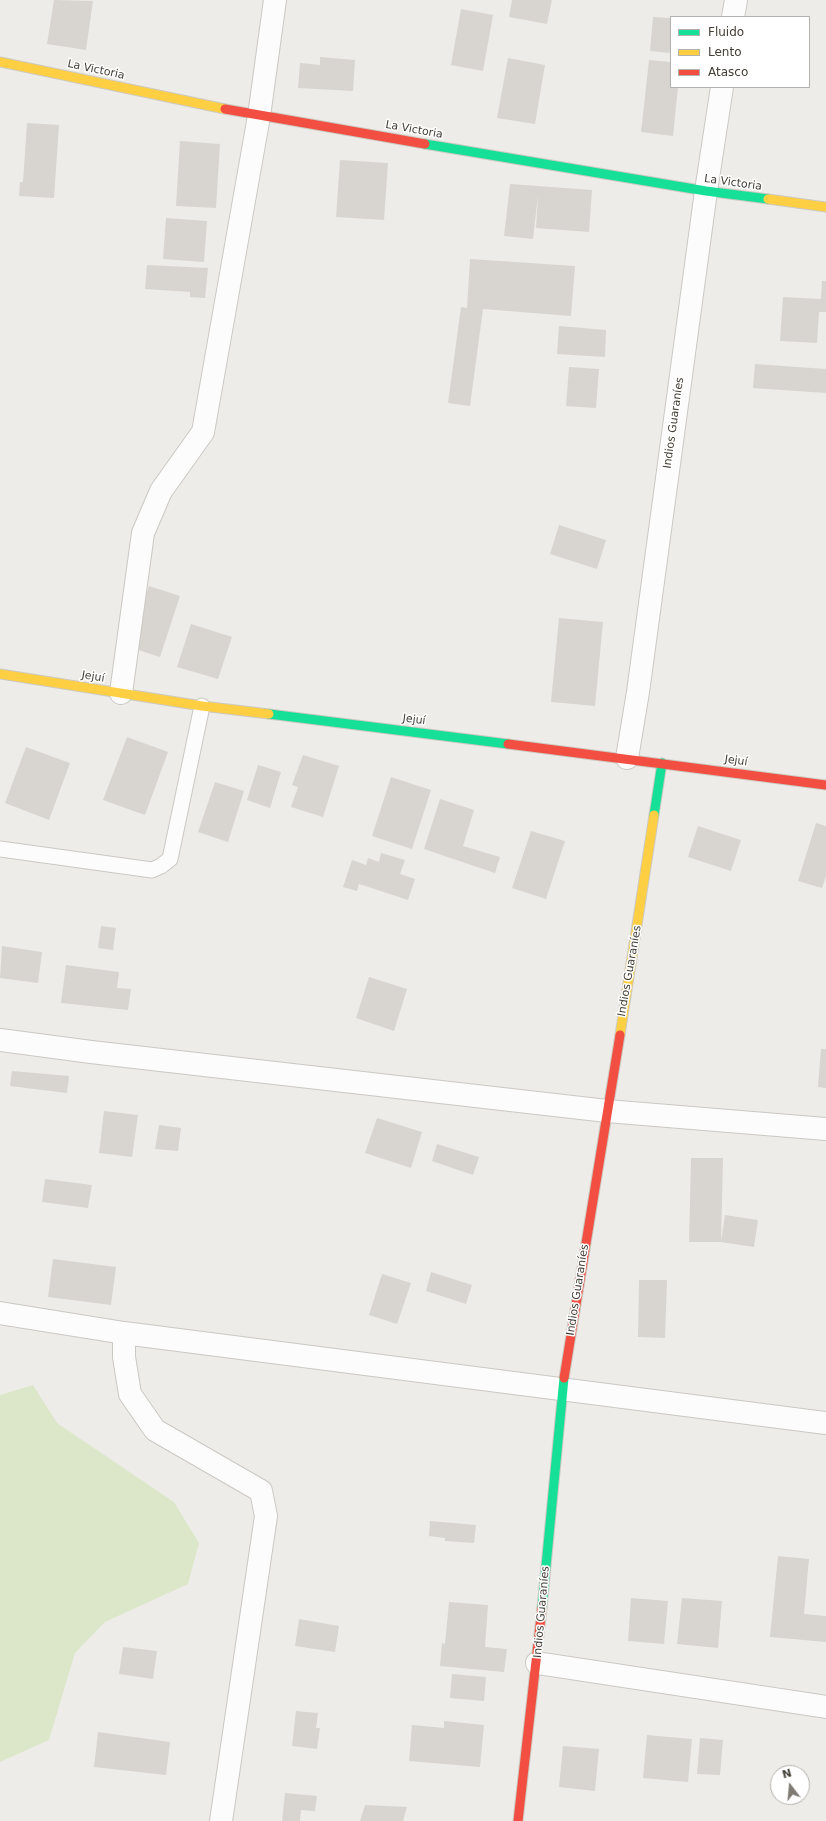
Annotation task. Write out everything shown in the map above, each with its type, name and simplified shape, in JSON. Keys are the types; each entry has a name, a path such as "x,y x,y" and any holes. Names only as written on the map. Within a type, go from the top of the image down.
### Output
{"street":[{"path":"121,693 143,532 161,491 203,432 259,116 275,0"},
{"path":"733,16 736,0"},
{"name":"La Victoria","path":"0,62 259,116 706,191 826,207"},
{"name":"Indios Guaraníes","path":"627,758 640,676 706,191 722,88"},
{"name":"Jejuí","path":"0,674 202,706 627,758 826,785"},
{"name":"Indios Guaraníes","path":"518,1821 537,1663 562,1390 640,914 662,763"},
{"path":"0,1040 90,1052 607,1111 826,1129"},
{"path":"0,1313 124,1333 826,1423"},
{"path":"124,1333 124,1357 130,1394 154,1430 261,1491 265,1510 266,1516 221,1821"},
{"path":"537,1663 826,1707"}],"lane":[{"path":"0,849 152,870 161,866 170,859 202,706"}],"green space":[{"path":"33,1385 57,1423 174,1502 199,1543 188,1584 105,1622 75,1653 49,1740 0,1762 0,1395"}],"building":[{"path":"54,0 93,1 86,50 47,44"},
{"path":"512,0 552,0 547,24 509,17"},
{"path":"461,9 493,15 483,71 451,65"},
{"path":"653,17 670,18 670,53 650,51"},
{"path":"320,57 355,60 353,91 298,88 300,63 320,65"},
{"path":"508,58 545,65 535,124 497,118"},
{"path":"649,60 670,62 670,88 678,88 673,136 641,132"},
{"path":"27,123 59,125 54,198 19,196 20,182 23,182"},
{"path":"180,141 220,144 216,208 176,206"},
{"path":"340,160 388,163 384,220 336,217"},
{"path":"510,184 592,190 589,232 536,228 538,195 533,239 504,236"},
{"path":"166,218 207,221 204,262 163,259"},
{"path":"470,259 575,266 571,316 483,309 470,406 448,403 461,307 467,308"},
{"path":"147,265 208,268 205,298 190,297 190,292 145,289"},
{"path":"822,281 826,281 826,312 819,312 817,343 780,341 783,297 821,299"},
{"path":"559,326 606,330 605,357 557,354"},
{"path":"755,364 826,369 826,393 753,388"},
{"path":"569,367 599,369 596,408 566,406"},
{"path":"559,525 606,540 597,569 550,554"},
{"path":"149,586 180,596 160,657 129,647"},
{"path":"559,618 603,622 595,706 551,702"},
{"path":"191,624 232,637 218,679 177,667"},
{"path":"127,737 168,752 145,815 103,800"},
{"path":"26,747 70,763 49,820 5,803"},
{"path":"303,755 339,766 323,817 291,807 298,787 292,785"},
{"path":"258,765 281,772 270,808 247,800"},
{"path":"391,777 431,790 412,849 372,836"},
{"path":"215,782 244,791 228,842 198,832"},
{"path":"440,799 474,810 463,846 500,857 495,873 424,849"},
{"path":"816,823 826,826 826,876 822,888 798,881"},
{"path":"698,826 741,840 731,871 688,857"},
{"path":"531,831 565,841 546,899 512,888"},
{"path":"381,853 405,860 400,874 415,879 408,900 359,884 357,891 343,887 352,860 366,865 368,858 379,862"},
{"path":"101,926 116,928 113,950 98,948"},
{"path":"2,946 42,952 38,983 0,978"},
{"path":"66,965 119,972 117,988 131,989 128,1010 61,1003"},
{"path":"369,977 407,989 394,1031 356,1018"},
{"path":"821,1049 826,1049 826,1088 818,1087"},
{"path":"12,1071 69,1076 67,1093 10,1086"},
{"path":"104,1111 138,1115 132,1157 99,1153"},
{"path":"377,1118 422,1132 411,1168 365,1153"},
{"path":"159,1125 181,1128 178,1151 155,1149"},
{"path":"437,1144 479,1157 473,1175 432,1161"},
{"path":"691,1158 723,1158 721,1242 689,1242"},
{"path":"45,1179 92,1185 88,1208 42,1202"},
{"path":"725,1215 758,1220 754,1247 721,1242"},
{"path":"53,1259 116,1267 111,1305 48,1297"},
{"path":"431,1272 472,1285 466,1304 426,1291"},
{"path":"382,1274 411,1283 397,1324 369,1315"},
{"path":"639,1280 667,1280 665,1338 638,1337"},
{"path":"430,1521 476,1525 474,1543 445,1541 445,1538 429,1536"},
{"path":"778,1556 809,1559 804,1614 826,1616 826,1642 770,1637"},
{"path":"631,1598 668,1601 664,1644 628,1641"},
{"path":"682,1598 722,1601 718,1648 677,1644"},
{"path":"449,1602 488,1605 485,1647 507,1649 504,1672 440,1666 442,1643 445,1644"},
{"path":"299,1619 339,1626 335,1652 295,1646"},
{"path":"123,1647 157,1651 153,1679 119,1674"},
{"path":"452,1674 486,1677 484,1701 450,1698"},
{"path":"296,1711 318,1713 316,1728 320,1728 317,1749 292,1746"},
{"path":"444,1721 484,1725 480,1767 409,1761 412,1725 444,1728"},
{"path":"98,1732 170,1742 166,1775 94,1767"},
{"path":"647,1735 692,1739 688,1782 643,1778"},
{"path":"700,1738 723,1740 720,1775 697,1774"},
{"path":"563,1746 599,1749 595,1791 559,1787"},
{"path":"285,1793 317,1796 315,1811 301,1810 300,1821 282,1821"},
{"path":"365,1805 407,1807 403,1821 360,1821"}],"traffic: fast":[{"path":"425,144 706,191 768,199"},
{"path":"269,714 508,744"},
{"path":"654,815 662,763"},
{"path":"542,1608 564,1378"}],"traffic: slow":[{"path":"0,62 225,109"},
{"path":"768,199 826,207"},
{"path":"0,674 202,706 269,714"},
{"path":"620,1035 654,815"}],"traffic: jam":[{"path":"225,109 425,144"},
{"path":"508,744 826,785"},
{"path":"564,1378 620,1035"},
{"path":"518,1821 542,1608"}]}
